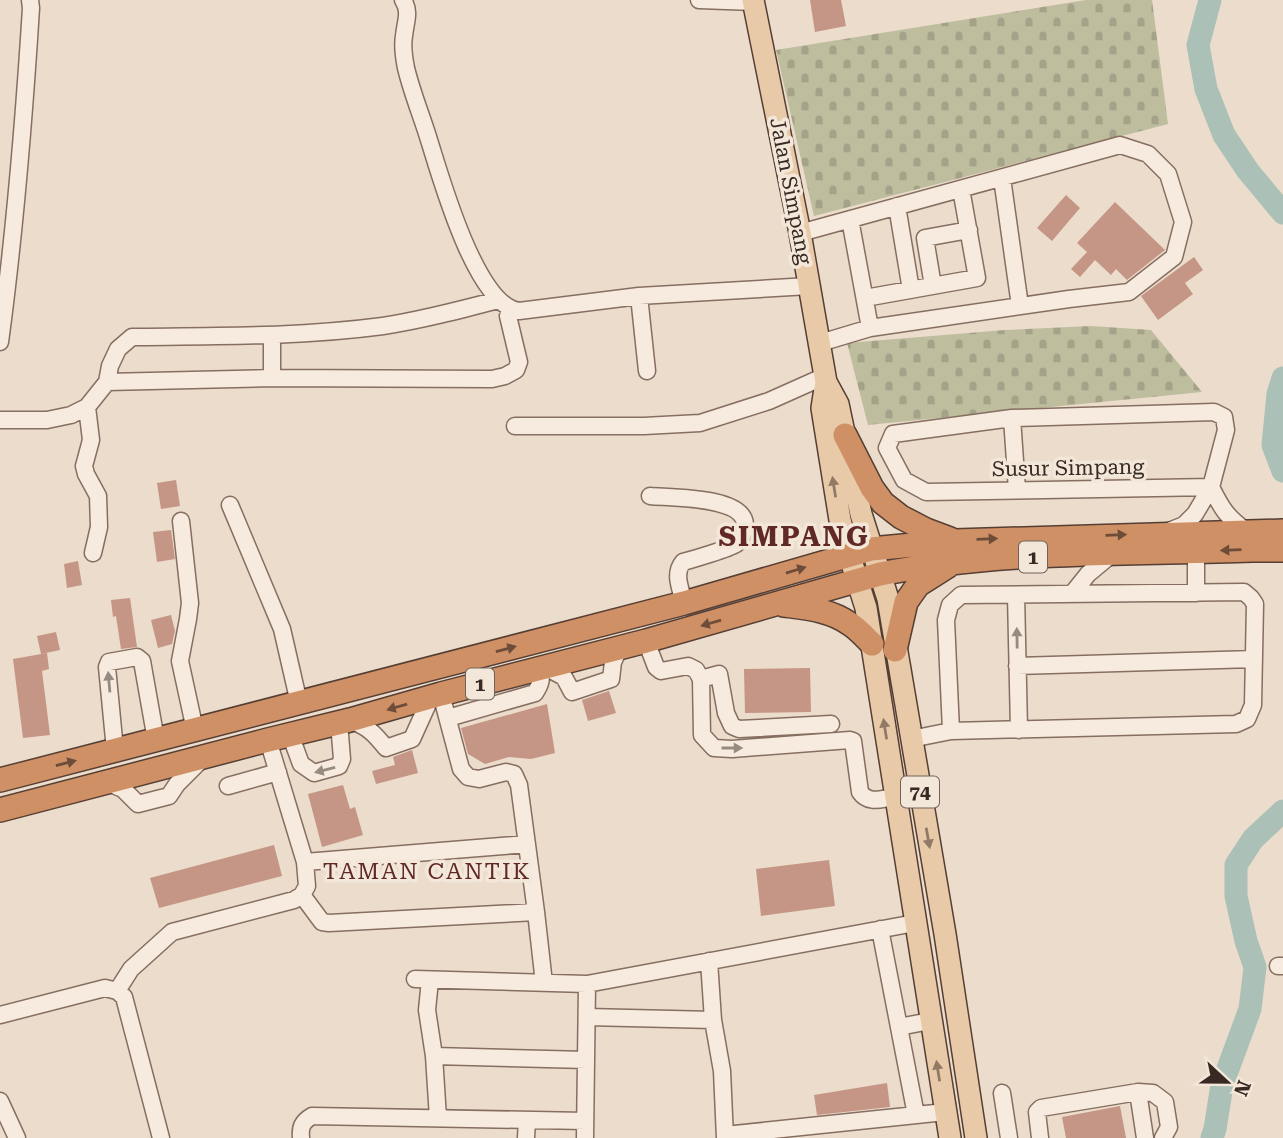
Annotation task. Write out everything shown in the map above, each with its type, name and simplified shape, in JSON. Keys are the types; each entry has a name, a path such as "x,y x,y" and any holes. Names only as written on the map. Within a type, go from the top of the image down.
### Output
{"highway":[{"path":"845,435 872,488 883,503 954,551 918,585 906,602 895,650"},
{"name":"1","path":"0,810 646,641 880,574 917,567 954,551 1162,533 1269,538"},
{"name":"1","path":"0,780 684,603 860,552 1112,554 1196,551 1269,538"},
{"path":"777,604 831,614 850,623 872,643"},
{"path":"29,772 18,788 23,799 33,802"}],"main road":[{"name":"Jalan Simpang","path":"753,1 800,233 826,379"},
{"name":"74","path":"826,379 838,404 861,514 857,581 866,608 872,643 950,1138"},
{"name":"74","path":"826,379 822,408 839,520 860,552 880,574 888,599 977,1134"}],"street":[{"path":"0,342 9,277 24,114 32,8 30,0"},
{"path":"107,382 272,378 492,379 516,370 520,362 504,305 470,255 455,221 410,82 403,38 408,14 403,0"},
{"path":"699,0 753,1"},
{"path":"800,233 1120,145 1149,154 1168,174 1183,222 1174,257 1129,292 870,328 820,343"},
{"path":"1002,178 1020,306"},
{"path":"865,298 977,278 961,189"},
{"path":"897,206 911,290"},
{"path":"850,219 870,328"},
{"path":"933,286 925,238 969,230"},
{"path":"0,420 47,420 71,415 87,407 107,382 110,366 118,349 132,337 272,335 383,326 504,305 519,312 639,296 809,286"},
{"path":"639,296 647,371"},
{"path":"272,335 272,378"},
{"path":"515,426 645,426 700,423 826,379"},
{"path":"87,407 91,440 84,466 98,496 99,527 93,553"},
{"path":"1017,490 1012,418 1214,411 1224,417 1226,430 1211,486 1195,514 1184,525 1162,533"},
{"name":"Susur Simpang","path":"1012,418 894,434 887,448 904,480 926,492 1211,486"},
{"path":"1211,486 1229,518 1269,538"},
{"path":"650,496 715,502 740,513 745,523 743,534 735,544 683,562 678,568 677,575 684,603"},
{"path":"230,505 282,629 299,703"},
{"path":"181,522 190,603 180,660 195,730"},
{"path":"1196,551 1196,593"},
{"path":"1072,594 1088,574 1112,554"},
{"path":"911,739 951,732 1237,724 1247,719 1253,705 1255,604 1244,592 961,595 950,606 946,620 951,732"},
{"path":"1016,595 1019,730"},
{"path":"646,641 656,667 661,671 688,666 696,670 701,679 702,735 714,748 850,740 853,741 860,792 864,798 869,800 896,797"},
{"path":"448,718 534,692 540,686 543,667 564,677 572,692 611,679 615,654 620,647"},
{"path":"116,750 107,667 110,662 137,657 142,661 156,740"},
{"path":"1017,666 1254,659"},
{"path":"701,679 719,674 726,713 732,726 739,729 831,724"},
{"path":"436,696 448,718 461,769 468,777 479,779 506,772 514,774 519,785 544,983"},
{"path":"279,737 301,764 314,773 339,766 345,721 364,726 373,732 386,748 412,739 436,696"},
{"path":"117,991 131,969 172,932 294,900 302,895 307,886 305,862 278,772 279,737"},
{"path":"228,786 278,772"},
{"path":"305,862 527,844"},
{"path":"302,895 322,922 329,923 536,912"},
{"path":"439,1118 434,1056 423,979 587,984 915,923"},
{"path":"880,929 916,1115"},
{"path":"709,961 713,1020 722,1071 725,1137 810,1132 945,1112"},
{"path":"585,1138 587,984"},
{"path":"0,1015 105,988 117,991 124,998 161,1138"},
{"path":"587,1017 713,1020"},
{"path":"899,1027 930,1021"},
{"path":"434,1056 586,1060"},
{"path":"1138,1092 1144,1138"},
{"path":"1040,1138 1037,1112 1041,1108 1138,1092 1153,1093 1166,1102 1169,1127 1163,1138"},
{"path":"1002,1093 1009,1138"},
{"path":"0,1101 17,1138"},
{"path":"301,1138 300,1129 304,1121 312,1116 585,1121"},
{"path":"526,1138 527,1120"}],"green space":[{"path":"1086,0 1152,0 1168,124 814,216 776,50"},
{"path":"1091,326 1151,330 1202,392 868,425 847,343 1005,330"}],"building":[{"path":"810,0 841,0 846,26 815,32"},
{"path":"1066,195 1080,208 1052,241 1037,228"},
{"path":"1115,202 1165,250 1127,280 1116,269 1111,275 1095,260 1080,277 1071,269 1087,252 1077,243"},
{"path":"1194,257 1203,270 1185,283 1193,294 1158,320 1141,296"},
{"path":"176,480 180,506 161,509 157,483"},
{"path":"171,530 175,559 157,562 153,532"},
{"path":"78,561 82,585 67,588 64,564"},
{"path":"130,598 137,647 121,649 111,600"},
{"path":"171,615 175,631 172,644 158,648 151,620"},
{"path":"56,632 60,650 41,654 37,636"},
{"path":"47,653 49,669 42,671 50,735 23,738 13,659"},
{"path":"810,668 811,712 745,713 744,669"},
{"path":"609,691 616,713 588,721 582,700"},
{"path":"547,704 555,753 531,759 509,757 485,764 468,754 461,728"},
{"path":"412,750 418,773 376,784 372,771 395,765 393,757"},
{"path":"343,785 350,809 355,807 363,835 322,847 308,794"},
{"path":"274,845 282,876 159,908 150,878"},
{"path":"829,860 835,906 761,916 756,869"},
{"path":"887,1083 890,1107 817,1115 814,1095"},
{"path":"1120,1106 1126,1138 1066,1138 1062,1117"}],"waterway":[{"path":"1210,0 1198,45 1206,89 1224,135 1248,171 1283,213"},
{"path":"1283,378 1278,394 1273,445 1283,471"},
{"path":"1212,1138 1222,1085 1250,1009 1255,967 1236,896 1236,865 1253,839 1283,811"}],"district":[{"name":"SIMPANG","path":"794,536"},
{"name":"TAMAN CANTIK","path":"427,871"}]}
